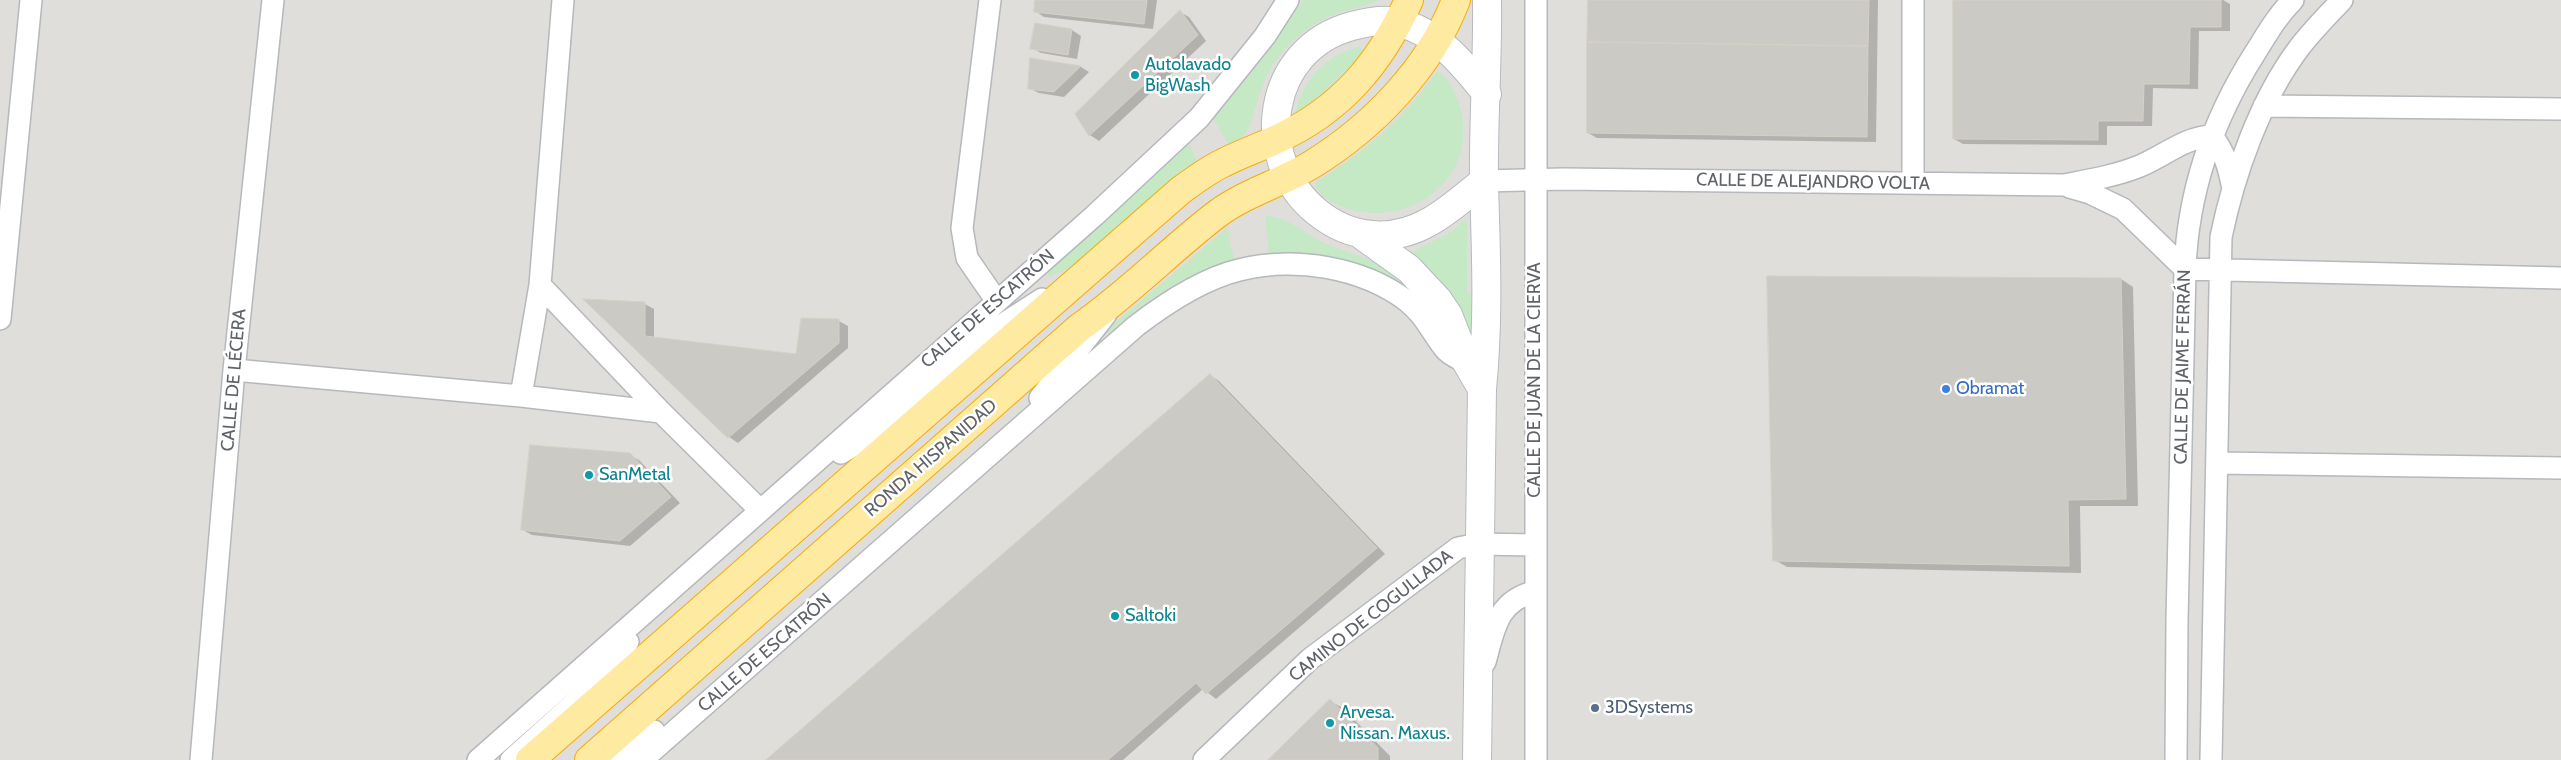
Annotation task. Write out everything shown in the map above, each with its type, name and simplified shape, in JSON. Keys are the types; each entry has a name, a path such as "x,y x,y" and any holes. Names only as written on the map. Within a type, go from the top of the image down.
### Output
{"highway":[{"name":"RONDA HISPANIDAD","path":"589,760 1072,333 1114,304 1219,212 1287,178 1337,147 1370,120 1403,87 1435,41 1456,0"},
{"path":"530,760 1181,190 1223,163 1276,140 1308,122 1358,82 1377,59 1404,11"}],"main road":[{"path":"1478,760 1482,389 1487,338 1488,296 1484,182 1488,0"},
{"path":"1482,389 1467,363 1457,332 1438,300 1409,269 1363,236 1322,217 1302,198 1287,178 1276,140 1275,122 1283,88 1291,72 1314,45 1329,35 1354,25 1381,21 1404,11 1418,30 1435,41 1465,67 1487,94"},
{"path":"1363,236 1391,234 1419,227 1445,212 1484,182"}],"street":[{"path":"0,319 30,0"},
{"name":"CALLE DE LÉCERA","path":"201,760 234,370 273,0"},
{"path":"521,396 540,285 563,0"},
{"path":"990,0 962,228 967,258 996,300"},
{"name":"CALLE DE ESCATRÓN","path":"478,760 760,510 799,478 996,300 1094,216 1198,118 1264,36 1288,0"},
{"name":"CALLE DE JUAN DE LA CIERVA","path":"1536,0 1534,145 1536,181 1534,545 1536,760"},
{"path":"1913,0 1913,183"},
{"name":"CALLE DE JAIME FERRÁN","path":"2176,760 2177,620 2185,269 2188,227 2194,190 2212,136 2242,73 2280,14 2293,0"},
{"name":"CALLE DE JAIME FERRÁN","path":"2210,760 2217,462 2219,271 2222,237 2233,189 2264,106 2298,49 2342,0"},
{"path":"2264,106 2561,109"},
{"path":"2212,136 2221,147 2228,163 2233,189"},
{"name":"CALLE DE ALEJANDRO VOLTA","path":"1484,182 1562,179 2064,185 2117,174 2142,165 2198,137 2212,136"},
{"path":"1534,145 1562,179"},
{"name":"CALLE DE ALEJANDRO VOLTA","path":"2064,185 2090,193 2123,209 2185,269"},
{"name":"CALLE DE ESCATRÓN","path":"642,760 768,652 1136,326 1164,306 1224,274 1259,267 1312,266 1353,275 1380,286 1407,301 1436,333 1445,350 1467,363"},
{"path":"2185,269 2561,278"},
{"path":"799,478 869,436 983,336 1083,274"},
{"path":"540,285 661,412 760,510"},
{"name":"CALLE DE ESCATRÓN","path":"1022,426 1051,382 1090,337 1114,304"},
{"path":"234,370 521,396 661,412"},
{"name":"CALLE DE JAIME FERRÁN","path":"2217,462 2561,468"},
{"name":"CAMINO DE COGULLADA","path":"1204,760 1310,659 1458,548 1479,544 1534,545"},
{"path":"1479,687 1494,626 1506,606 1517,598 1534,592"},
{"name":"CALLE DE ESCATRÓN","path":"511,760 591,688 664,597"},
{"path":"620,760 713,680 768,652"}],"shaded area":[{"path":"0,0 2561,0 2561,760 0,760"}],"green space":[{"path":"1303,0 1378,0 1324,19 1293,41 1276,60 1268,74 1247,131 1238,142 1230,147 1213,118 1261,61"},
{"path":"1360,47 1364,51 1330,87 1295,115 1303,91 1317,71 1337,56 1348,50"},
{"path":"1437,72 1441,73 1452,86 1463,123 1462,147 1454,168 1441,186 1423,200 1402,209 1378,213 1347,209 1322,194 1315,186 1316,182 1351,159 1382,133 1411,104"},
{"path":"1189,144 1198,164 1076,265 1049,277 1048,270"},
{"path":"1265,216 1282,219 1324,243 1366,258 1395,275 1398,282 1269,255"},
{"path":"1465,220 1467,222 1467,291 1478,301 1474,334 1471,332 1448,290 1413,254 1413,251 1448,234"},
{"path":"1227,228 1234,259 1197,273 1166,289 1108,334 1106,331"}],"building":[{"name":"Autolavado BigWash","path":"1035,0 1147,0 1144,24 1034,12"},
{"path":"1588,0 1869,0 1868,46 1587,42"},
{"path":"1953,0 2221,0 2221,27 2190,27 2189,84 2144,84 2143,121 2098,121 2098,140 1953,139"},
{"name":"Autolavado BigWash","path":"1180,10 1198,35 1089,136 1075,114"},
{"path":"1035,23 1072,29 1068,55 1030,49"},
{"path":"1587,42 1868,46 1867,137 1587,133"},
{"path":"1030,58 1081,66 1054,92 1028,89"},
{"name":"Obramat","path":"1767,276 2121,278 2126,499 2068,500 2069,566 1773,561"},
{"path":"583,299 645,302 645,336 796,354 801,318 839,319 839,343 728,438"},
{"name":"Saltoki","path":"1210,374 1377,548 1206,694 1196,683 1108,760 766,760"},
{"name":"SanMetal","path":"530,445 630,453 671,497 620,541 521,530"},
{"name":"Arvesa. Nissan. Maxus.","path":"1330,699 1378,748 1378,760 1268,760"}],"place":[{"name":"Autolavado BigWash","path":"1135,75"},
{"name":"Obramat","path":"1946,389"},
{"name":"SanMetal","path":"589,475"},
{"name":"Saltoki","path":"1115,616"},
{"name":"3DSystems","path":"1595,708"},
{"name":"Arvesa. Nissan. Maxus.","path":"1330,723"}]}
